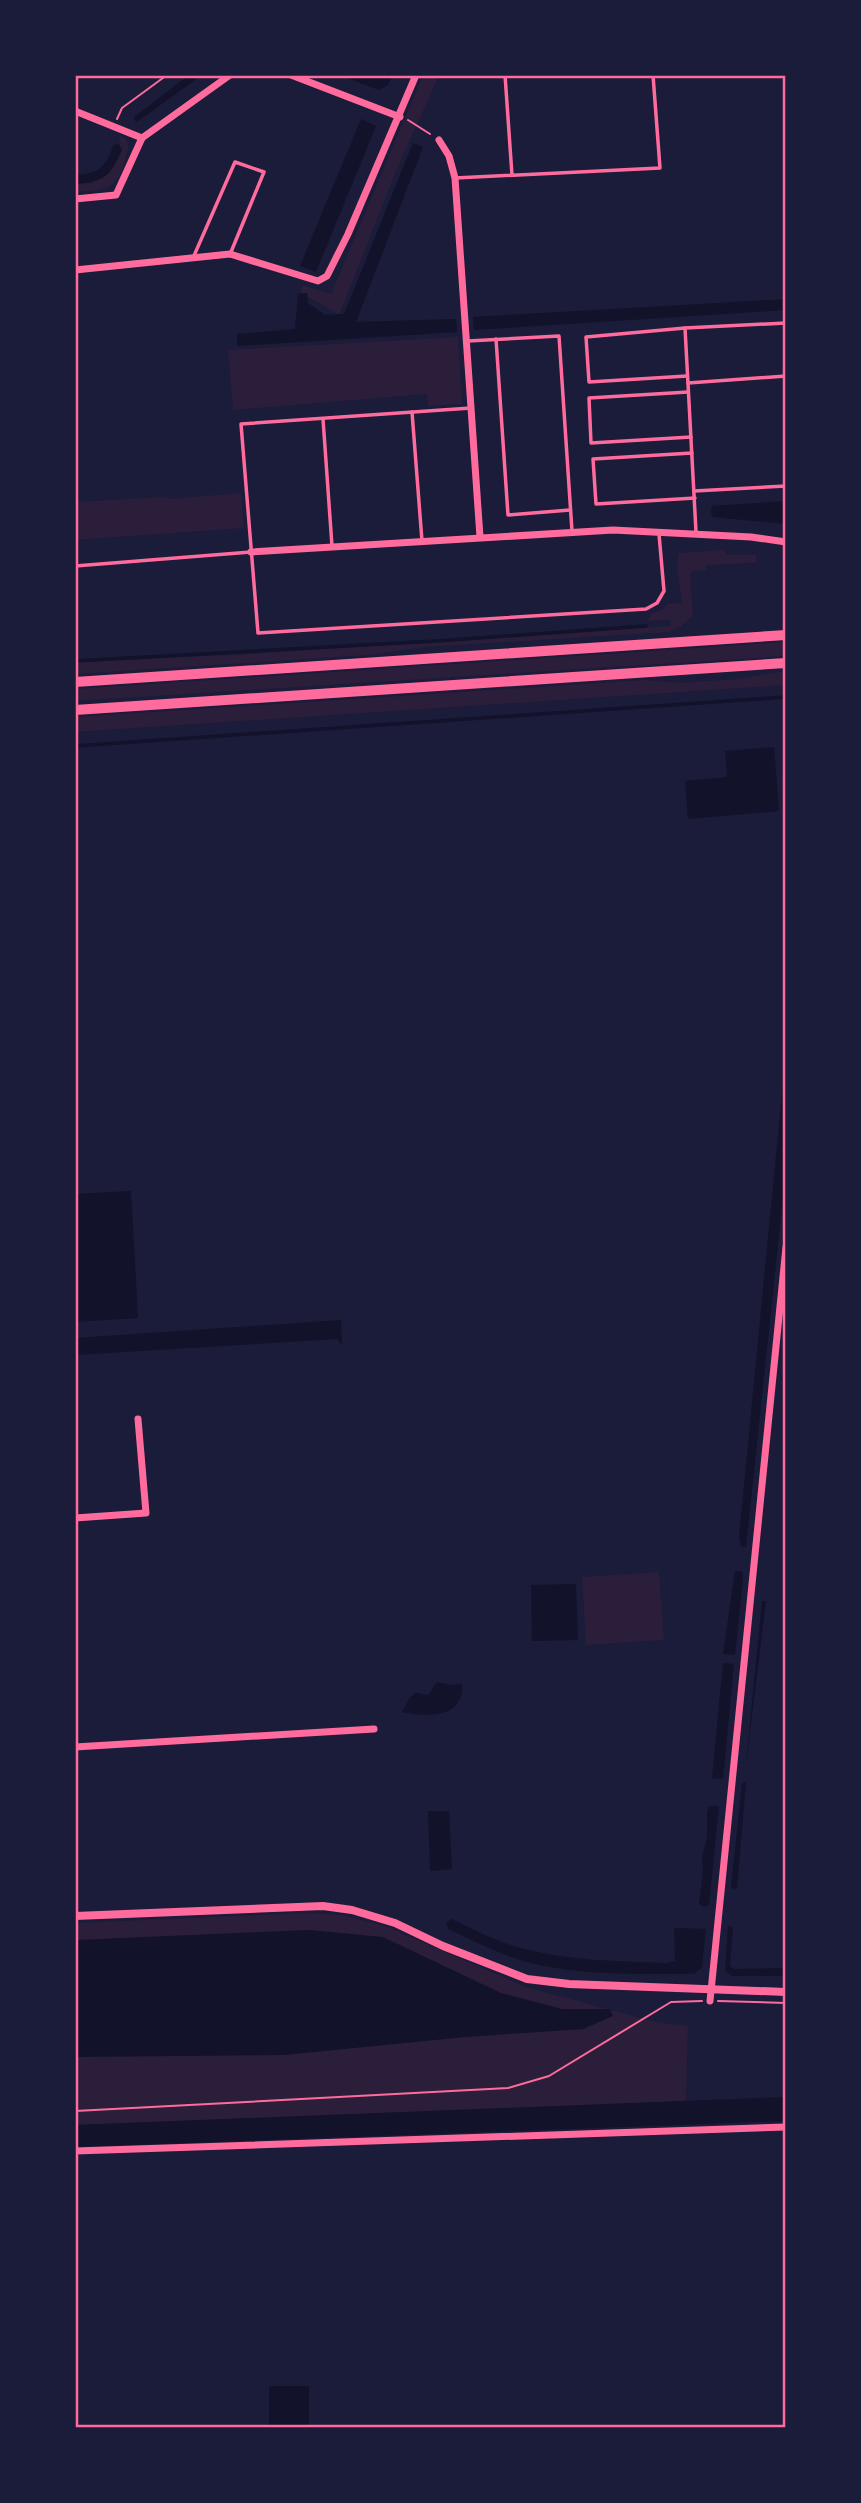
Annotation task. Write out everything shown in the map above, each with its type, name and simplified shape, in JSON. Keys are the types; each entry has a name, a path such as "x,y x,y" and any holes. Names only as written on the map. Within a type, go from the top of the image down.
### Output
{"main road":[{"path":"75,682 786,635"},
{"path":"75,710 786,663"}],"street":[{"path":"75,199 116,195 142,138 230,75"},
{"path":"291,75 400,117"},
{"path":"75,270 230,254 318,281 327,276 400,117 416,75"},
{"path":"75,111 142,138"},
{"path":"439,140 449,156 455,178 480,537"},
{"path":"251,552 572,531 659,531 786,542"},
{"path":"710,2001 786,1247"},
{"path":"75,1518 146,1513 138,1419"},
{"path":"75,1746 374,1729"},
{"path":"75,1916 323,1906 352,1910 395,1923 443,1946 527,1979 569,1984 786,1992"},
{"path":"75,2151 786,2127"}],"lane":[{"path":"505,75 512,175"},
{"path":"455,178 660,168 653,75"},
{"path":"193,259 234,162 264,172 230,254"},
{"path":"687,376 589,382 586,337 786,323"},
{"path":"685,328 696,533"},
{"path":"466,341 559,336 572,531"},
{"path":"496,340 508,515 570,510"},
{"path":"688,383 786,376"},
{"path":"688,392 589,398 592,443 691,437"},
{"path":"471,408 241,424 258,633 646,609 657,603 664,591 659,531"},
{"path":"412,412 422,541"},
{"path":"323,419 332,547"},
{"path":"692,453 593,459 595,493 596,504 695,498"},
{"path":"694,491 786,486"},
{"path":"75,566 251,552"}],"path":[{"path":"114,127 122,108 167,75"},
{"path":"400,117 439,140"},
{"path":"75,2111 508,2088 549,2076 671,2003 786,2003"}],"shaded area":[{"path":"189,75 202,75 135,121 134,117"},
{"path":"339,75 369,75 376,78 393,75 388,85 379,90"},
{"path":"423,75 439,75 396,171 339,315 300,292 303,285 331,294"},
{"path":"361,119 376,126 316,272 300,266"},
{"path":"120,136 125,138 129,146 122,170 114,183 99,189 75,192 75,184 93,183 122,150 119,144"},
{"path":"413,143 423,147 356,322 456,319 457,332 237,346 237,334 295,329 298,294 307,293 308,303 325,315 344,314"},
{"path":"119,144 122,150 110,172 93,182 75,184 75,175 96,171 107,159 114,145"},
{"path":"786,299 786,310 474,330 473,317"},
{"path":"458,337 462,404 428,406 427,394 233,410 228,350"},
{"path":"241,493 244,528 75,540 75,502 164,497 170,499"},
{"path":"786,501 786,524 713,517 711,513 712,506"},
{"path":"723,550 728,555 756,555 756,563 706,565 706,570 693,571 690,574 693,616 680,627 668,632 426,647 367,655 75,674 75,662 250,654 671,626 671,620 647,621 652,613 660,611 667,604 682,603 677,568 679,553"},
{"path":"786,642 786,656 75,701 75,689"},
{"path":"786,671 786,685 75,732 75,717 645,680 682,683 737,679"},
{"path":"774,747 779,811 688,819 685,781 727,777 725,751"},
{"path":"786,1052 786,1169 746,1547 741,1547 739,1537"},
{"path":"131,1191 138,1318 75,1322 75,1194"},
{"path":"341,1320 342,1345 337,1339 75,1355 75,1338"},
{"path":"735,1571 742,1571 743,1579 735,1655 723,1654"},
{"path":"659,1572 664,1640 586,1645 582,1577"},
{"path":"576,1584 578,1640 532,1641 531,1585"},
{"path":"762,1601 766,1601 746,1765"},
{"path":"723,1663 734,1664 723,1779 712,1778"},
{"path":"437,1682 462,1684 461,1695 451,1710 432,1715 402,1712 410,1697 416,1693 428,1695"},
{"path":"746,1782 737,1889 731,1888 742,1783"},
{"path":"709,1806 719,1806 709,1905 704,1907 699,1904"},
{"path":"428,1811 449,1811 452,1869 430,1871"},
{"path":"305,1913 341,1915 385,1926 526,1987 656,2022 688,2026 686,2101 75,2125 75,1923"},
{"path":"452,1919 521,1948 575,1958 630,1962 675,1961 674,1928 706,1929 702,1967 694,1974 651,1974 586,1972 544,1966 504,1954 448,1929 446,1923"},
{"path":"728,1926 733,1927 730,1966 734,1969 786,1968 786,1976 732,1976 725,1970"},
{"path":"308,1930 383,1937 501,1993 562,2009 610,2009 613,2016 583,2029 465,2037 284,2055 75,2057 75,1940"},
{"path":"786,2097 786,2121 75,2147 75,2125"},
{"path":"269,2386 309,2386 309,2428 269,2428"}],"waterway":[{"path":"75,661 437,641 646,626"},
{"path":"75,746 786,697"}]}
